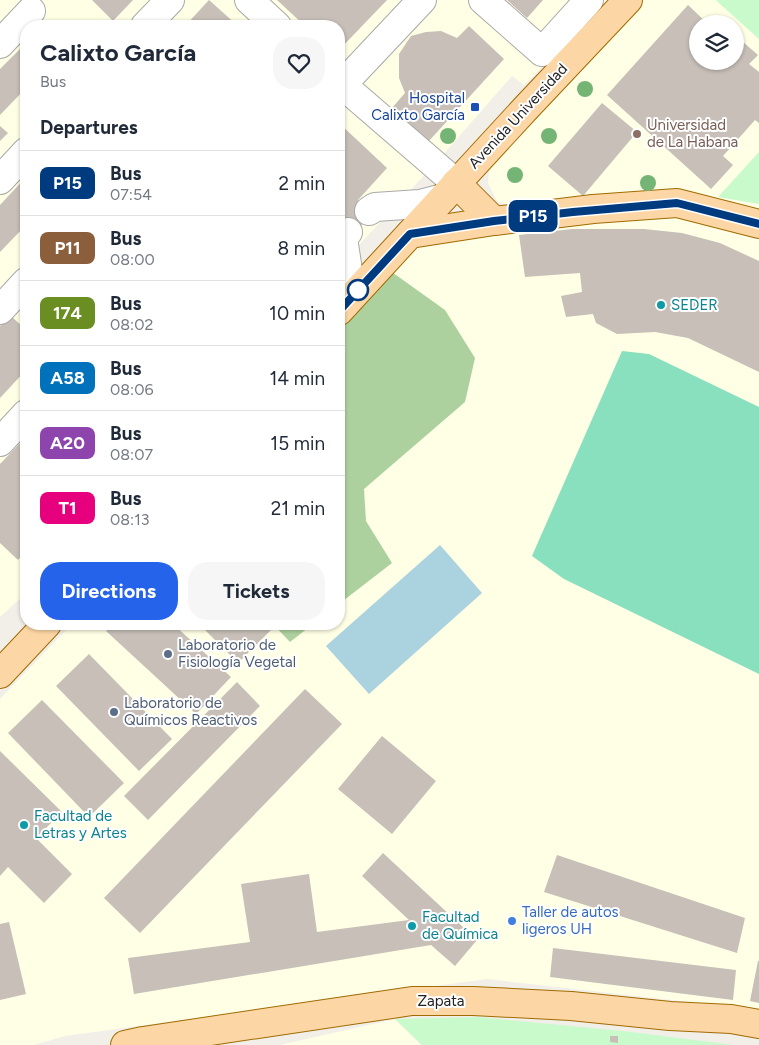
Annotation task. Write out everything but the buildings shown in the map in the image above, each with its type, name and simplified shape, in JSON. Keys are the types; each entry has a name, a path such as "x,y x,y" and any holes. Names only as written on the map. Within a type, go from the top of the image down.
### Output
{"main road":[{"name":"Avenida Universidad","path":"345,305 477,160 628,0"},
{"path":"477,160 470,179 486,212"},
{"path":"450,190 486,212"},
{"path":"410,234 486,212 593,210 677,203 759,224"},
{"path":"0,674 41,630"},
{"name":"Zapata","path":"125,1045 143,1040 412,1001 473,1001 571,1006 670,1016 731,1019 759,1024"}],"lane":[{"path":"151,20 170,0"},
{"path":"248,0 270,20"},
{"path":"345,80 422,0"},
{"path":"483,0 542,52 589,0"},
{"path":"0,44 20,24"},
{"path":"345,90 450,190 420,204 380,206 369,210"},
{"path":"0,180 20,158"},
{"path":"345,236 348,232"},
{"path":"345,254 348,277 345,292"},
{"path":"0,442 20,420"}],"shaded area":[{"path":"0,0 610,0 524,85 512,76 434,165 345,260 345,20 20,20 20,599 0,617"},
{"name":"Universidad de La Habana","path":"644,0 759,0 759,212 514,208 497,201 488,183 490,162 542,105"},
{"path":"593,209 759,224 759,1011 487,979 65,1036 34,1045 0,1045 0,699 66,630 345,630 345,312 410,234"},
{"path":"395,1019 421,1045 280,1045"}],"green space":[{"path":"716,0 759,0 759,39 744,26 744,15 732,15"},
{"path":"759,152 759,204 718,197"},
{"path":"382,265 445,310 475,358 465,402 364,489 366,521 392,563 345,599 345,305"},
{"path":"622,351 649,354 759,407 759,674 564,579 532,556"},
{"path":"279,630 305,630 290,642"},
{"path":"477,1017 623,1031 734,1045 422,1045 395,1019"}],"water":[{"path":"440,545 482,593 369,694 326,646"}],"bus line":[{"name":"P15","path":"345,304 410,234 494,221 677,203 759,224"}],"place":[{"name":"Hospital Calixto García","path":"475,107"},
{"name":"Universidad de La Habana","path":"637,134"},
{"name":"SEDER","path":"661,305"},
{"name":"Laboratorio de Fisiología Vegetal","path":"168,654"},
{"name":"Laboratorio de Químicos Reactivos","path":"114,712"},
{"name":"Facultad de Letras y Artes","path":"24,825"},
{"name":"Taller de autos ligeros UH","path":"512,921"},
{"name":"Facultad de Química","path":"412,926"}]}
